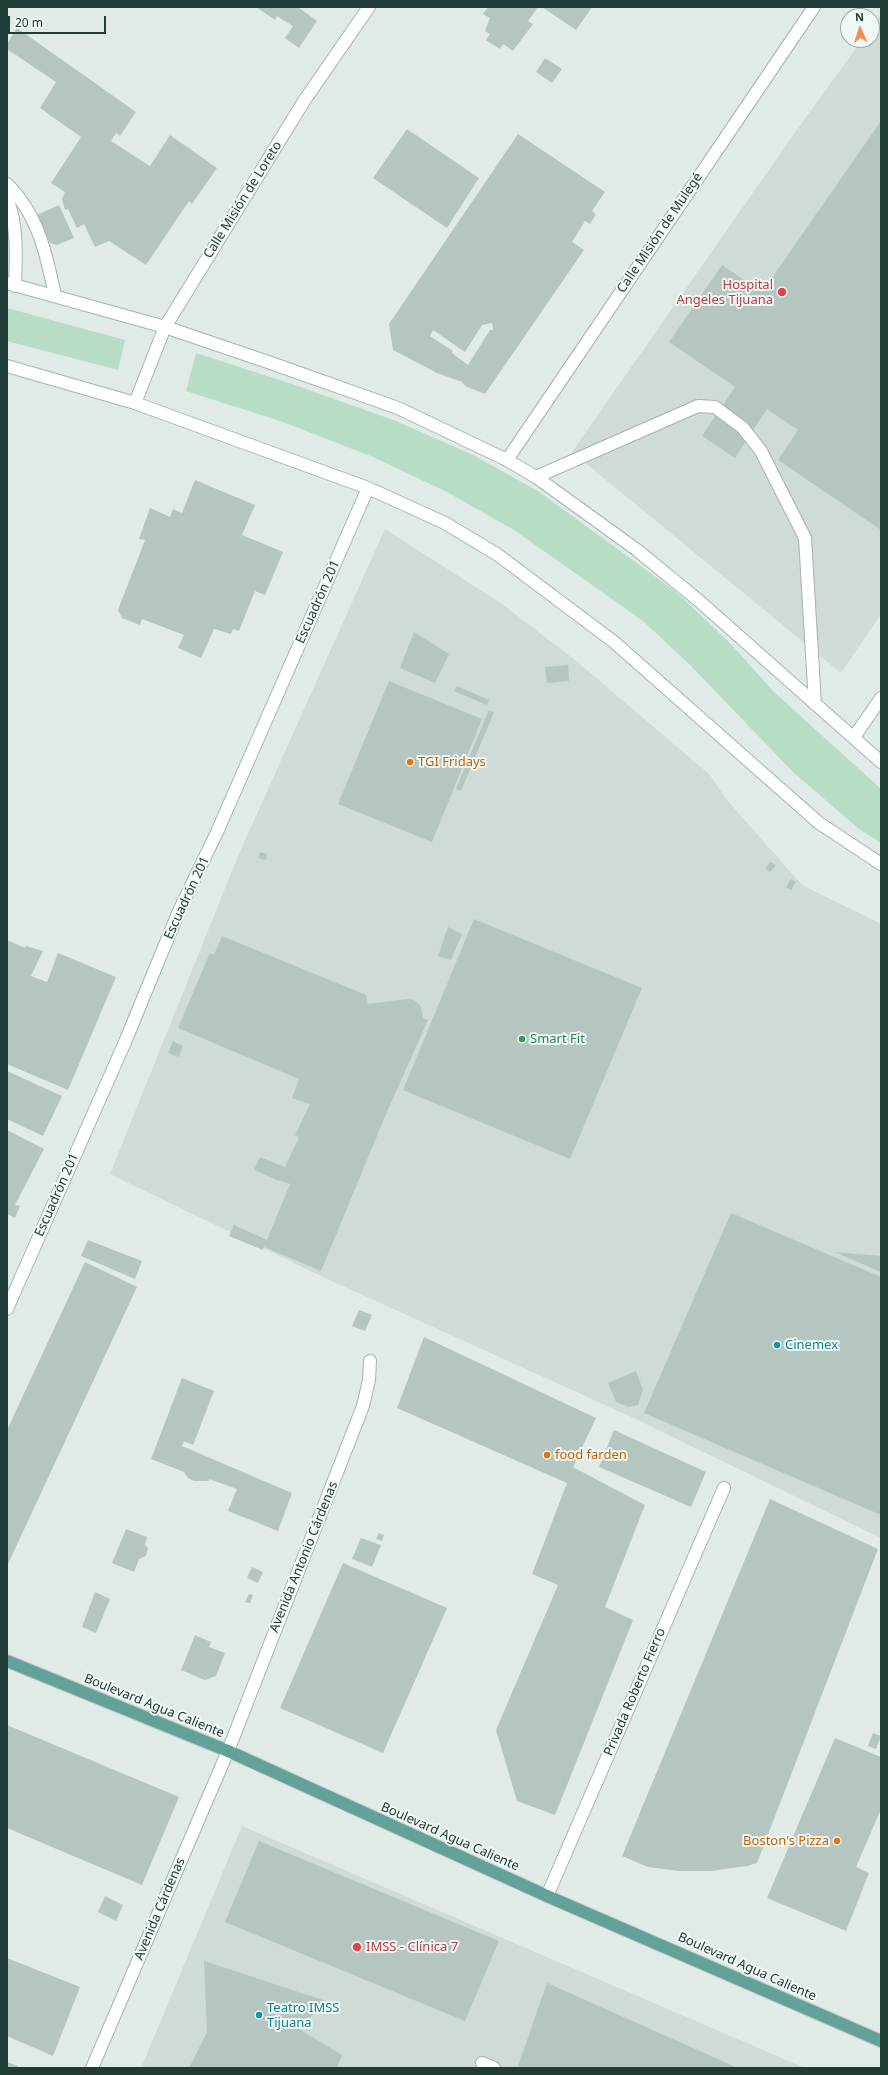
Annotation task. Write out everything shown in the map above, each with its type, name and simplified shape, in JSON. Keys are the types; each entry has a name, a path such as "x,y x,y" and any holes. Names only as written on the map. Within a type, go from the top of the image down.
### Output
{"main road":[{"name":"Boulevard Agua Caliente","path":"7,1661 228,1751 547,1896 881,2041"}],"street":[{"name":"Calle Misión de Loreto","path":"135,403 165,327 304,101 369,7"},
{"name":"Calle Misión de Mulegé","path":"507,460 814,7"},
{"path":"7,184 24,205 38,232 47,259 55,296"},
{"path":"7,198 15,226 16,251 11,284 165,327 398,408 507,460 536,477 643,555 698,600 881,762"},
{"path":"7,366 135,403 368,488 445,524 498,555 614,642 819,822 881,864"},
{"path":"536,477 698,406 715,407 743,428 761,451 805,538 815,704"},
{"name":"Escuadrón 201","path":"7,1309 125,1042 179,911 217,832 368,488"},
{"path":"854,737 881,698"},
{"name":"Avenida Antonio Cárdenas","path":"228,1751 363,1406 369,1380 370,1361"},
{"name":"Privada Roberto Fierro","path":"547,1896 724,1488"},
{"name":"Avenida Cárdenas","path":"92,2068 228,1751"},
{"path":"482,2063 494,2068"}],"shaded area":[{"name":"Hospital Angeles Tijuana","path":"881,14 881,614 841,673 572,452 796,131 856,48 880,48"},
{"path":"385,529 502,604 575,660 709,774 727,800 802,885 881,924 881,1538 625,1414 325,1278 110,1174 238,856"},
{"name":"IMSS - Clínica 7","path":"242,1826 805,2068 141,2068"}],"green space":[{"path":"7,308 125,340 118,370 7,341"},
{"path":"196,353 295,385 396,421 473,455 538,491 675,591 729,642 773,691 881,789 881,843 859,829 793,772 690,665 643,621 514,530 447,492 373,457 283,422 186,391"}],"building":[{"path":"256,7 298,7 317,21 299,48 285,38 293,26 277,16 275,20"},
{"path":"488,7 538,7 528,21 533,24 513,51 503,44 500,49 486,40 490,34 485,31 490,18 483,14"},
{"path":"542,7 592,7 576,30"},
{"path":"17,28 136,112 120,136 116,133 111,141 150,166 170,135 217,168 192,204 189,201 146,265 109,241 95,247 84,224 77,228 68,209 65,210 62,199 65,192 51,183 81,137 40,108 56,82 7,49 7,44"},
{"path":"545,58 562,69 552,83 536,72"},
{"path":"881,121 881,530 778,460 798,430 767,409 735,458 702,436 735,387 669,342 722,265 762,292"},
{"path":"407,129 479,178 447,228 373,178"},
{"path":"518,134 605,192 592,211 596,214 590,224 585,221 572,242 584,250 485,394 465,386 462,382 437,373 393,350 389,324","holes":["492,323 493,330 490,330 468,365 452,353 453,351 430,336 433,330 465,352 482,325"]},
{"path":"59,205 74,238 57,245 50,243 37,215"},
{"path":"195,480 255,505 242,535 283,552 265,595 255,591 239,631 233,629 231,634 214,629 201,658 178,648 184,635 142,619 140,625 122,618 118,610 145,540 139,539 150,508 170,517 173,509 182,513"},
{"path":"414,632 449,654 435,683 400,668"},
{"path":"568,665 569,681 547,683 545,667"},
{"name":"TGI Fridays","path":"389,681 482,719 432,842 338,804"},
{"path":"457,686 489,700 487,705 454,691"},
{"path":"489,710 494,712 461,791 456,789"},
{"path":"260,852 267,854 266,860 258,858"},
{"path":"771,862 776,865 770,872 765,868"},
{"path":"791,879 796,882 791,890 786,887"},
{"name":"Smart Fit","path":"474,919 642,988 570,1159 403,1090"},
{"path":"448,927 462,934 451,960 438,956"},
{"path":"222,936 366,995 368,1004 407,999 414,1000 421,1006 423,1018 428,1020 386,1114 321,1271 264,1247 263,1250 229,1236 234,1225 267,1240 290,1184 254,1170 260,1157 285,1167 299,1137 295,1135 310,1104 292,1098 299,1079 178,1028 210,953 214,955"},
{"path":"7,940 25,948 26,946 43,951 31,976 47,982 58,953 116,977 68,1090 7,1064"},
{"path":"173,1041 183,1046 179,1057 168,1053"},
{"path":"7,1071 62,1096 43,1136 7,1119"},
{"path":"7,1130 44,1149 15,1205 20,1206 15,1218 7,1214"},
{"name":"Cinemex","path":"731,1213 881,1277 881,1515 644,1413"},
{"path":"88,1240 142,1261 135,1279 81,1256"},
{"path":"834,1252 881,1256 881,1272"},
{"path":"85,1262 137,1287 7,1566 7,1430"},
{"path":"359,1310 372,1315 365,1331 352,1326"},
{"path":"424,1337 596,1418 573,1467 645,1505 605,1607 633,1620 555,1815 517,1801 496,1730 558,1585 532,1574 567,1483 397,1408"},
{"path":"636,1371 643,1390 638,1405 629,1407 616,1402 608,1383"},
{"path":"182,1378 214,1391 193,1445 184,1441 182,1446 292,1493 278,1531 228,1511 237,1489 209,1479 209,1481 194,1481 188,1478 184,1472 151,1459"},
{"path":"614,1430 706,1472 691,1507 599,1467"},
{"path":"770,1499 878,1549 757,1863 747,1866 711,1871 679,1871 648,1867 622,1856"},
{"path":"126,1529 147,1537 145,1545 148,1548 146,1556 139,1559 134,1572 112,1563"},
{"path":"379,1533 384,1535 382,1541 376,1539"},
{"path":"361,1538 381,1545 372,1567 352,1559"},
{"path":"343,1563 447,1608 383,1753 280,1708"},
{"path":"252,1567 263,1572 258,1583 247,1578"},
{"path":"95,1592 110,1599 96,1633 82,1627"},
{"path":"249,1594 253,1595 250,1603 245,1602"},
{"path":"195,1635 211,1642 209,1647 225,1653 216,1676 205,1680 181,1670"},
{"path":"7,1725 179,1797 142,1885 7,1828"},
{"path":"873,1733 881,1736 876,1749 868,1746"},
{"path":"835,1738 881,1757 881,1809 856,1867 869,1873 846,1931 767,1898"},
{"path":"259,1841 499,1941 465,2021 225,1922"},
{"path":"105,1896 123,1905 116,1921 98,1912"},
{"path":"7,1958 80,1987 53,2056 7,2036"},
{"name":"Teatro IMSS Tijuana","path":"204,1961 326,2001 299,2029 342,2055 337,2068 189,2068 207,2032"},
{"path":"547,1983 738,2068 522,2068 518,2066"},
{"path":"7,2062 18,2066 17,2068 7,2068"}],"place":[{"name":"Hospital Angeles Tijuana","path":"782,292"},
{"name":"TGI Fridays","path":"410,762"},
{"name":"Smart Fit","path":"522,1039"},
{"name":"Cinemex","path":"777,1345"},
{"name":"food farden","path":"547,1455"},
{"name":"Boston's Pizza","path":"837,1841"},
{"name":"IMSS - Clínica 7","path":"357,1947"},
{"name":"Teatro IMSS Tijuana","path":"259,2015"}]}
